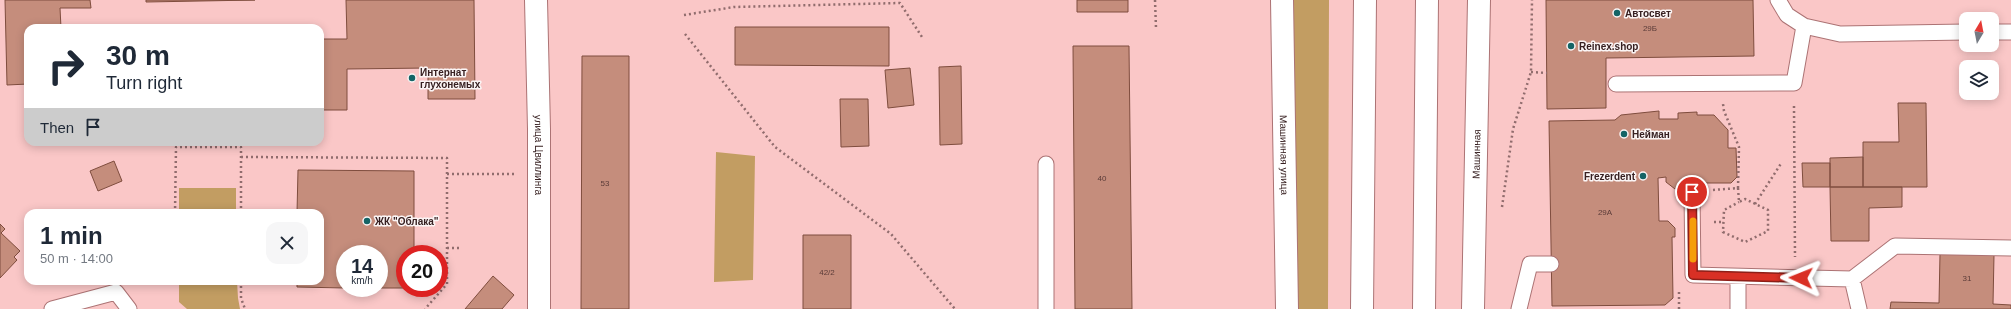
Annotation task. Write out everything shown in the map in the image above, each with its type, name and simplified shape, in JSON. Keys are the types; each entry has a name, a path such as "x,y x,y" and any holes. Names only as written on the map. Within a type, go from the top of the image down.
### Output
{"street":[{"name":"улица Цвиллинга","path":"536,0 539,175 539,309"},
{"name":"Машинная улица","path":"1282,0 1286,309"},
{"path":"1362,309 1365,0"},
{"path":"1424,309 1427,0"},
{"name":"Машинная","path":"1473,309 1479,0"}],"lane":[{"path":"1778,0 1787,15 1804,26 1840,34 1959,32"},
{"path":"1616,84 1794,83 1804,26"},
{"path":"1999,32 2011,32"},
{"path":"1046,164 1046,309"},
{"path":"1692,192 1693,275 1852,279 1895,246 2011,248"},
{"path":"1519,309 1530,264 1551,264"},
{"path":"1738,277 1738,309"},
{"path":"1852,279 1859,309"},
{"path":"52,309 116,292 129,309"}],"path":[{"path":"1155,0 1156,28"},
{"path":"1502,212 1513,128 1531,72 1532,0"},
{"path":"684,15 734,7 900,3 922,37"},
{"path":"685,34 775,147 891,234 955,309"},
{"path":"1531,72 1547,73"},
{"path":"1789,278 1795,256 1794,83"},
{"path":"1724,111 1739,147 1739,202"},
{"path":"175,209 176,147 241,147 241,209"},
{"path":"241,157 447,158 447,245"},
{"path":"1755,204 1782,162"},
{"path":"447,174 539,175"},
{"path":"1692,192 1738,188"},
{"path":"1744,199 1768,210 1768,231 1746,242 1723,232 1724,210 1739,202 1744,199"},
{"path":"448,248 462,248"},
{"path":"242,285 242,298 245,309"},
{"path":"425,309 436,297"}],"shaded area":[{"path":"1293,0 1329,0 1328,309 1294,309"},
{"path":"716,152 755,156 753,280 714,282"},
{"path":"179,188 236,188 236,209 179,209"},
{"path":"179,285 237,285 240,309 187,309 179,302"}],"building":[{"path":"5,0 90,0 91,8 60,8 61,24 24,24 24,84 7,85"},
{"path":"146,0 255,0 146,2"},
{"path":"346,0 474,0 475,99 428,99 428,68 347,69 347,110 324,110 324,39 347,39"},
{"path":"1077,0 1128,0 1128,12 1077,12"},
{"path":"1546,0 1753,0 1754,56 1606,58 1606,108 1547,109"},
{"path":"735,27 889,27 889,66 735,65"},
{"path":"1073,46 1129,46 1132,309 1075,309"},
{"path":"582,56 629,56 629,309 581,309"},
{"path":"961,66 962,144 940,145 939,67"},
{"path":"910,68 914,105 888,108 885,70"},
{"path":"840,99 868,99 869,146 841,147"},
{"path":"1898,103 1926,103 1927,187 1863,187 1863,142 1899,142"},
{"path":"1659,111 1659,119 1678,119 1678,113 1697,112 1697,115 1714,115 1728,130 1728,148 1736,148 1737,177 1731,183 1705,183 1705,189 1675,189 1666,182 1666,177 1658,178 1659,221 1668,221 1675,228 1675,237 1672,237 1673,298 1665,305 1552,306 1549,121 1615,120 1621,115"},
{"path":"1863,157 1863,187 1830,187 1830,158"},
{"path":"114,161 122,181 98,191 90,171"},
{"path":"1802,163 1830,163 1830,187 1803,187"},
{"name":"ЖК \"Облака\"","path":"298,170 414,171 414,245 396,245 396,288 388,288 388,245 336,245 336,288 297,287 297,285 324,285 324,209 297,209"},
{"path":"1830,187 1902,187 1902,207 1869,208 1869,241 1831,241"},
{"path":"0,224 5,229 1,233 20,251 14,257 17,260 0,278"},
{"path":"803,235 851,235 851,309 803,309"},
{"path":"1940,254 1994,255 1993,304 2011,305 2011,309 1890,309 1891,302 1939,303"},
{"path":"493,276 514,295 502,309 465,309"}],"slow traffic":[{"path":"1693,221 1693,259"}],"place":[{"name":"Автосвет","path":"1617,13"},
{"name":"Reinex.shop","path":"1571,46"},
{"name":"Интернат глухонемых","path":"412,78"},
{"name":"Нейман","path":"1624,134"},
{"name":"Frezerdent","path":"1643,176"},
{"name":"ЖК \"Облака\"","path":"367,221"}],"route":[{"path":"1692,192 1693,275 1801,278"}]}
